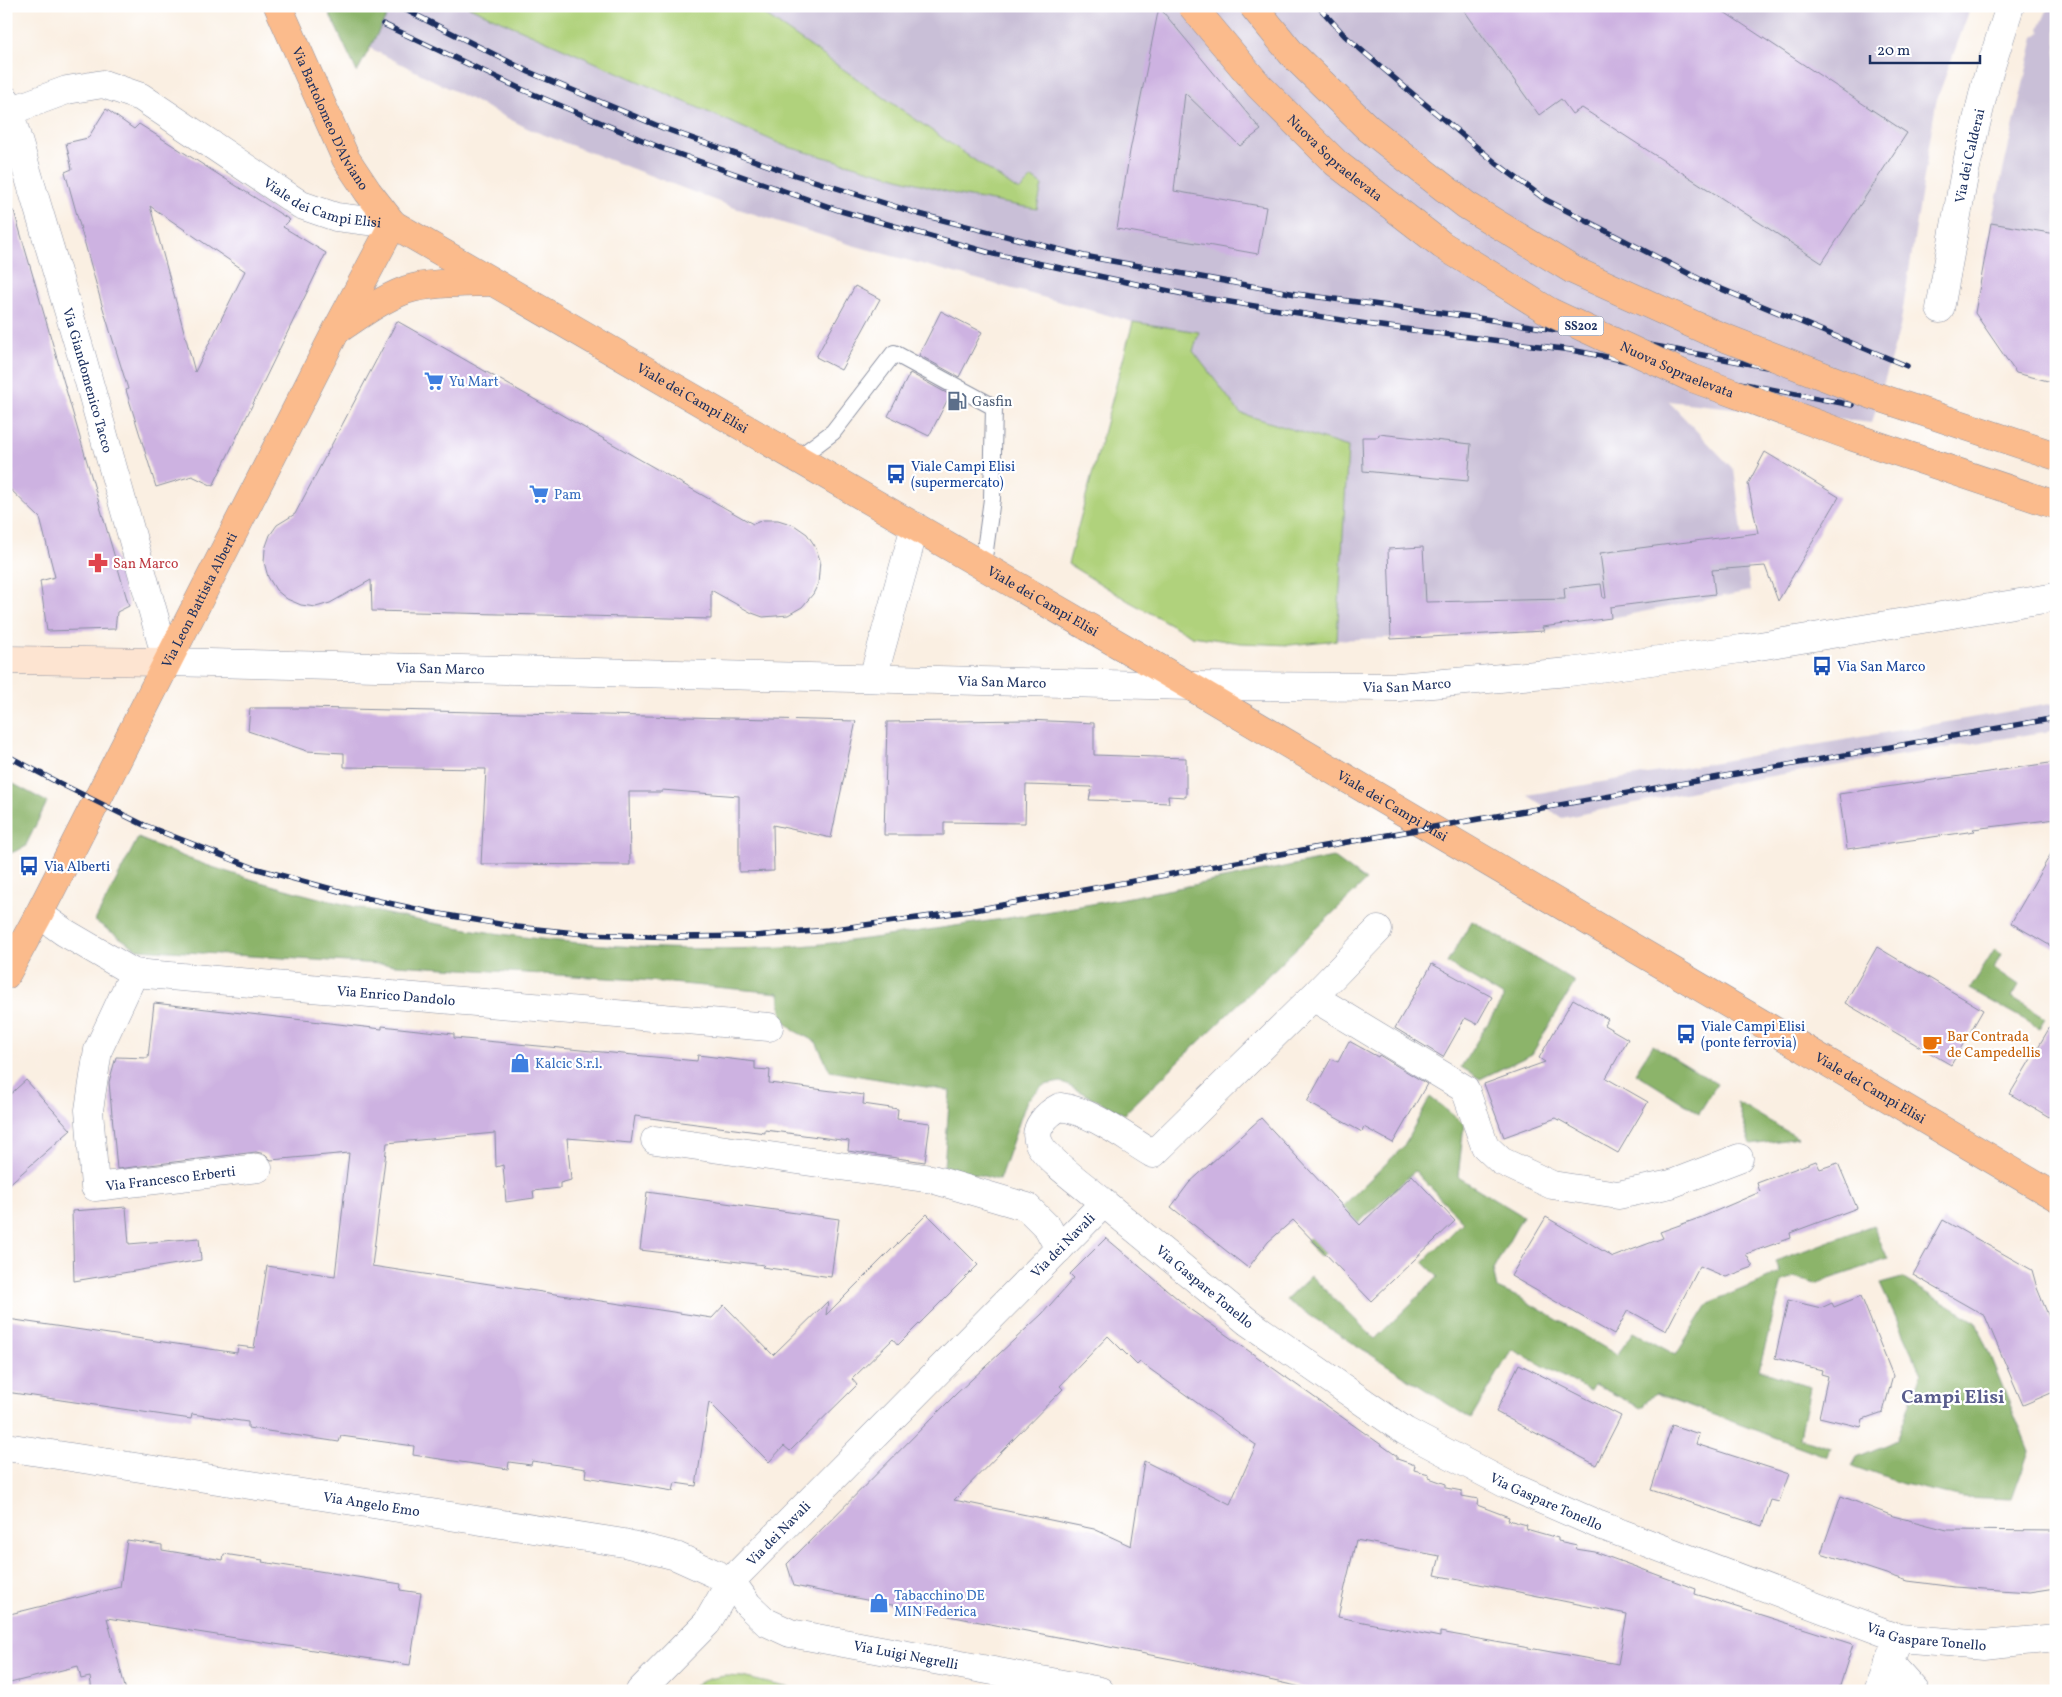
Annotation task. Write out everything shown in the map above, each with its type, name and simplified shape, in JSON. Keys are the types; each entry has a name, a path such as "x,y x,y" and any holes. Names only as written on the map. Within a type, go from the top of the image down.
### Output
{"main road":[{"name":"Via Bartolomeo D'Alviano","path":"278,6 346,159 368,192 394,224"},
{"name":"Nuova Sopraelevata","path":"1192,6 1259,86 1336,163 1442,245 1550,312 1692,378 1853,437 2056,506"},
{"path":"1253,6 1292,54 1368,128 1466,205 1573,270 1710,332 1854,388 2056,456"},
{"name":"Viale dei Campi Elisi","path":"394,224 1190,686 2050,1194"},
{"name":"Via Leon Battista Alberti","path":"6,975 39,914 335,332 394,224"},
{"path":"335,332 371,308 407,290 447,283 491,282"}],"street":[{"name":"Via dei Calderai","path":"1940,309 1968,162 1986,82 2010,6"},
{"name":"Viale dei Campi Elisi","path":"8,106 67,90 103,84 141,97 301,205 336,217 394,224"},
{"name":"Via Giandomenico Tacco","path":"8,106 82,357 167,662"},
{"path":"873,678 915,526"},
{"name":"Via San Marco","path":"6,660 167,662 1190,686 1398,687 1568,672 1741,649 2056,597"},
{"name":"Via Enrico Dandolo","path":"39,914 64,932 134,973 769,1027"},
{"name":"Via dei Navali","path":"640,1691 707,1623 731,1581 1104,1203 1049,1157 1039,1144 1037,1134 1039,1127 1052,1111 1060,1108 1073,1109 1153,1154 1313,997 1378,930"},
{"name":"Via Francesco Erberti","path":"134,973 98,1050 89,1110 96,1188 258,1168"},
{"path":"1313,997 1465,1089 1485,1146 1500,1161 1552,1185 1618,1195 1670,1184 1739,1158"},
{"path":"655,1140 932,1179 1027,1207 1048,1228 1059,1249"},
{"name":"Via Gaspare Tonello","path":"1104,1203 1248,1322 1405,1431 1508,1485 1894,1650 1982,1645 2056,1638"},
{"name":"Via Angelo Emo","path":"6,1446 624,1543 676,1556 731,1581"},
{"name":"Via Luigi Negrelli","path":"731,1581 748,1605 766,1622 790,1634 1100,1691"},
{"path":"1878,1691 1894,1650"},
{"path":"1894,1650 1915,1691"}],"lane":[{"path":"797,459 834,432 894,353 994,407 992,499 983,565"}],"shaded area":[{"path":"392,6 467,6 785,146 959,195 1036,209 1019,191 752,6 1971,6 1936,102 1900,327 1872,423 1668,401 1734,470 1750,591 1544,631 1337,640 1348,447 1240,413 1193,351 1199,332 1133,322 852,245 732,207 529,129 370,48"},
{"path":"2049,6 2056,6 2056,383 1991,223 2034,37 2041,32 2039,29"},
{"path":"2056,703 2056,730 1747,780 1562,818 1527,795"}],"green space":[{"path":"326,6 392,6 357,72"},
{"path":"467,6 752,6 1019,191 1032,178 1042,185 1037,209 959,195 785,146"},
{"path":"1133,322 1199,332 1193,351 1240,413 1348,447 1337,640 1290,645 1241,643 1192,636 1130,602 1068,564"},
{"path":"6,780 47,802 25,847 6,855"},
{"path":"138,838 206,865 347,905 491,933 564,942 637,947 711,949 784,947 866,939 1093,904 1333,857 1366,881 1124,1114 1061,1082 1044,1085 1027,1100 999,1180 944,1166 950,1091 830,1071 816,1042 793,1030 782,1018 779,993 639,980 137,949 95,921"},
{"path":"1472,921 1575,982 1532,1054 1480,1079 1461,1067 1504,997 1447,963"},
{"path":"1995,949 2001,954 1994,968 2019,985 2012,997 2045,1018 2039,1028 1970,989"},
{"path":"1653,1045 1717,1084 1699,1113 1635,1073"},
{"path":"1430,1097 1464,1124 1458,1177 1523,1216 1493,1270 1497,1288 1522,1299 1617,1355 1634,1332 1676,1355 1709,1303 1780,1273 1776,1261 1873,1225 1888,1259 1815,1284 1794,1277 1782,1281 1759,1370 1810,1387 1800,1438 1831,1448 1828,1457 1655,1393 1641,1408 1594,1384 1590,1391 1512,1349 1471,1419 1286,1300 1311,1276 1375,1339 1438,1277 1423,1262 1463,1222 1415,1171 1321,1257 1306,1242 1403,1147"},
{"path":"1737,1102 1798,1138 1751,1145"},
{"path":"1902,1278 1976,1322 2029,1451 2012,1499 1962,1497 1903,1484 1852,1466 1857,1457 1897,1440 1921,1373 1880,1284"},
{"path":"725,1676 742,1677 803,1691 687,1691 704,1680"}],"building":[{"path":"1461,6 1715,6 1907,133 1822,263 1582,108 1572,114 1561,99 1539,115"},
{"path":"1159,7 1261,130 1240,146 1185,93 1174,191 1266,207 1258,254 1117,229 1130,151"},
{"path":"106,109 134,129 139,124 290,220 283,227 326,253 213,486 192,476 156,487 126,390 128,389 102,305 65,172 72,169 66,143 88,138","holes":["150,206 245,271 195,372"]},
{"path":"14,211 129,606 117,612 115,629 47,631 40,581 55,577 40,518 6,485 6,470 10,466 6,450 6,212"},
{"path":"1991,223 2056,234 2056,383 2016,373 1975,313"},
{"path":"855,286 880,299 841,370 816,357"},
{"path":"941,311 982,332 959,377 919,355"},
{"path":"397,321 753,524 763,520 778,520 794,525 807,534 815,546 820,560 818,584 813,594 802,607 788,615 763,617 752,613 711,590 711,619 372,611 371,580 330,603 316,607 301,605 287,599 276,590 268,577 264,562 265,549 270,535 277,525 295,514"},
{"path":"910,373 950,395 929,436 888,416"},
{"path":"1379,434 1471,444 1468,481 1363,471 1362,437 1378,437"},
{"path":"1765,452 1839,497 1778,601 1765,566 1712,570 1715,594 1610,607 1611,618 1542,627 1544,631 1391,639 1388,549 1423,547 1426,602 1565,599 1564,588 1601,584 1603,598 1606,598 1600,553 1758,533 1748,484"},
{"path":"250,708 856,721 831,838 773,825 774,871 739,872 739,796 662,790 662,792 629,792 630,865 481,864 486,769 344,767 344,753 307,751 248,731"},
{"path":"1027,720 1094,723 1094,755 1186,758 1186,797 1168,796 1169,803 1089,800 1092,787 1026,785 1025,823 944,822 944,835 884,835 887,722"},
{"path":"2056,762 2056,819 1973,829 1975,831 1847,849 1839,794"},
{"path":"2056,845 2056,949 2011,923"},
{"path":"1877,947 1983,1010 1951,1065 1845,1003"},
{"path":"1432,964 1492,997 1477,1024 1465,1018 1443,1057 1395,1028"},
{"path":"1573,999 1608,1019 1604,1025 1628,1039 1606,1078 1648,1102 1618,1153 1556,1118 1504,1137 1484,1084 1545,1062 1539,1058"},
{"path":"154,1003 382,1029 382,1026 454,1034 454,1038 697,1061 698,1055 755,1062 755,1069 770,1070 769,1083 864,1095 863,1104 898,1109 897,1119 930,1123 925,1162 848,1151 849,1141 765,1130 765,1133 635,1116 631,1143 567,1138 571,1180 560,1183 560,1188 533,1191 534,1198 506,1202 503,1165 496,1167 495,1133 387,1143 372,1266 712,1318 724,1305 773,1355 828,1301 826,1315 927,1214 978,1265 898,1345 893,1339 852,1379 857,1385 790,1451 784,1446 769,1462 709,1402 696,1486 675,1483 673,1491 585,1477 586,1469 532,1461 531,1465 509,1462 508,1469 413,1455 414,1446 341,1436 339,1442 248,1428 248,1422 192,1414 191,1419 6,1392 6,1336 8,1319 237,1353 238,1346 254,1348 267,1266 335,1276 349,1153 271,1160 265,1154 256,1152 117,1169 109,1082 116,1057 148,1058"},
{"path":"2056,1017 2056,1121 2010,1094"},
{"path":"1349,1041 1378,1057 1379,1055 1427,1084 1393,1143 1364,1127 1362,1132 1307,1102 1331,1059 1338,1062"},
{"path":"26,1080 71,1130 6,1187 6,1098"},
{"path":"1261,1118 1360,1225 1412,1175 1455,1221 1371,1301 1293,1220 1268,1242 1248,1268 1171,1207 1189,1183"},
{"path":"1816,1161 1820,1169 1838,1163 1857,1208 1790,1233 1791,1238 1746,1254 1753,1267 1726,1277 1700,1266 1666,1331 1628,1310 1614,1335 1511,1276 1546,1217 1613,1257 1663,1238 1660,1232 1702,1217 1760,1192 1757,1183"},
{"path":"647,1192 839,1219 831,1277 762,1267 764,1265 640,1250"},
{"path":"126,1207 129,1244 199,1238 201,1260 74,1281 72,1211"},
{"path":"1943,1220 2032,1270 2037,1288 2056,1334 2056,1391 2023,1405 1985,1316 1913,1275"},
{"path":"1106,1238 1191,1310 1397,1456 1397,1459 1415,1465 1414,1470 1429,1474 1429,1478 1446,1484 1446,1488 1462,1491 1462,1496 1478,1499 1477,1505 1509,1517 1508,1520 1527,1525 1526,1529 1558,1538 1558,1541 1577,1545 1576,1549 1595,1552 1696,1589 1695,1594 1853,1644 1838,1691 1319,1691 1192,1663 794,1586 787,1564 957,1393 1042,1314 1074,1278 1070,1274","holes":["1108,1336 1137,1365 1140,1362 1256,1445 1230,1504 1144,1461 1131,1546 1094,1529 954,1500 1063,1389 1060,1386","1356,1540 1440,1556 1435,1575 1627,1614 1618,1664 1440,1632 1440,1637 1338,1617"]},
{"path":"1861,1296 1893,1376 1883,1412 1863,1419 1861,1427 1819,1417 1828,1376 1821,1374 1822,1370 1775,1358 1788,1300 1821,1308 1832,1303 1834,1307"},
{"path":"1519,1364 1621,1416 1596,1465 1496,1412"},
{"path":"1672,1425 1699,1434 1696,1444 1789,1474 1779,1502 1771,1500 1762,1526 1651,1490"},
{"path":"1841,1496 1893,1516 1947,1530 2056,1531 2056,1588 2030,1592 1954,1587 1908,1581 1821,1553"},
{"path":"127,1540 162,1545 162,1550 223,1560 224,1554 263,1560 262,1562 401,1584 400,1590 421,1593 410,1665 107,1618 126,1691 92,1691 90,1677 81,1679 78,1666 6,1684 6,1615 120,1587"}],"railway":[{"path":"398,6 529,72 663,128 792,174 919,214 1084,256 1296,294 1472,317 1634,342 1872,387"},
{"path":"1318,6 1345,36 1407,89 1496,163 1546,200 1707,283 1907,366"},
{"path":"383,24 521,89 661,148 841,211 994,254 1193,296 1373,325 1571,350 1852,405"},
{"path":"6,755 144,825 254,868 361,897 434,913 517,927 585,934 678,937 753,936 828,930 969,911 1319,847 2056,718"}],"place":[{"name":"Yu Mart","path":"434,381"},
{"name":"Gasfin","path":"957,401"},
{"name":"Viale Campi Elisi (supermercato)","path":"896,474"},
{"name":"Pam","path":"539,494"},
{"name":"San Marco","path":"98,563"},
{"name":"Via San Marco","path":"1822,666"},
{"name":"Via Alberti","path":"29,866"},
{"name":"Viale Campi Elisi (ponte ferrovia)","path":"1686,1034"},
{"name":"Bar Contrada de Campedellis","path":"1932,1044"},
{"name":"Kalcic S.r.l.","path":"520,1063"},
{"name":"Tabacchino DE MIN Federica","path":"879,1603"}],"district":[{"name":"Campi Elisi","path":"1953,1396"}]}
